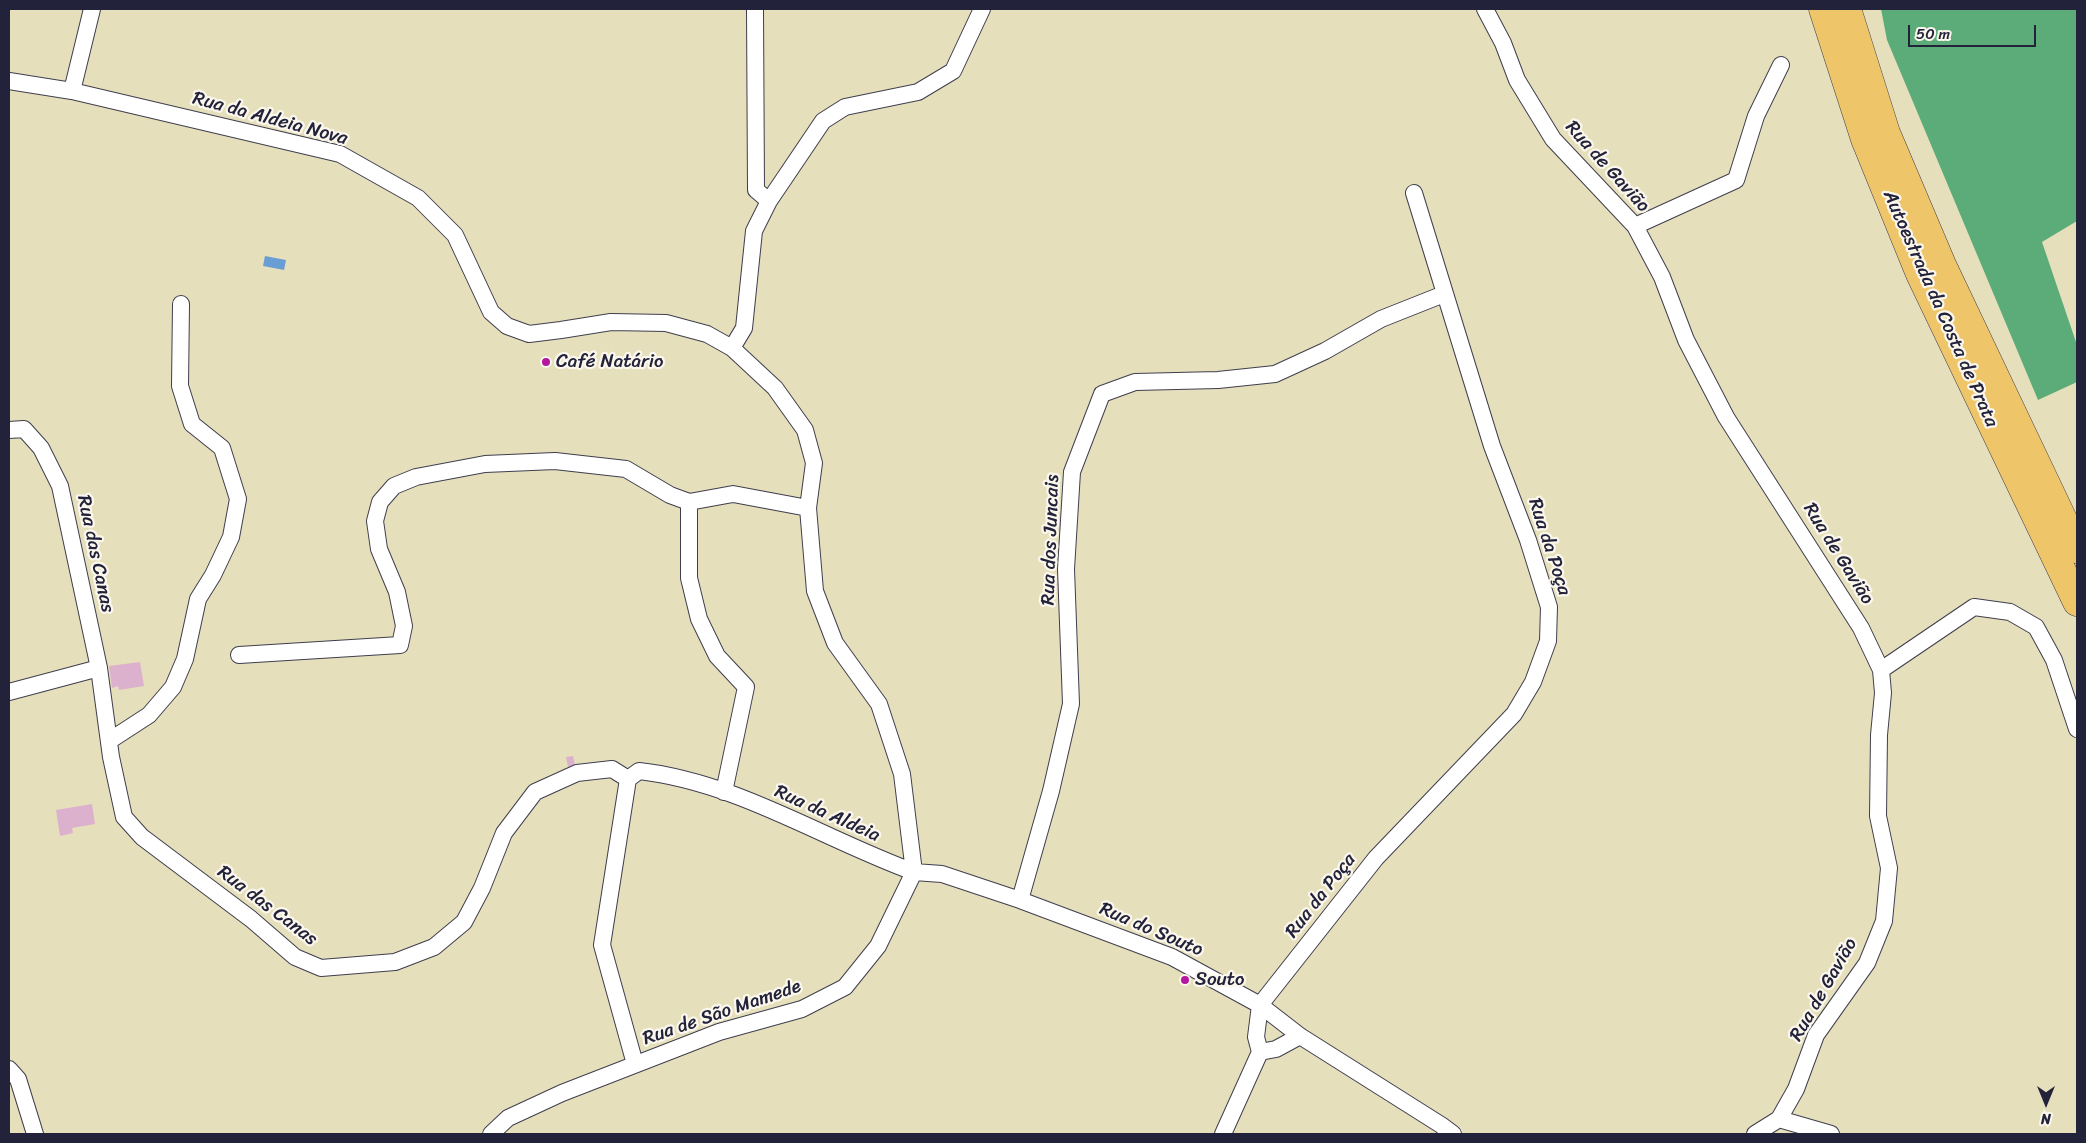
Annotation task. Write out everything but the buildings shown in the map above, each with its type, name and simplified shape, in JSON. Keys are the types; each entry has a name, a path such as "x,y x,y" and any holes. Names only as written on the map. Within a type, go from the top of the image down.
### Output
{"highway":[{"name":"Autoestrada da Costa de Prata","path":"1823,9 1865,138 1920,274 2077,602"},
{"name":"Autoestrada da Costa de Prata","path":"1847,9 1886,133 1938,256 2077,549"}],"street":[{"path":"72,90 92,9"},
{"path":"755,9 756,190 769,201"},
{"path":"732,348 744,328 754,231 769,201 823,121 845,107 918,92 954,71 982,9"},
{"name":"Rua de Gavião","path":"1485,9 1503,43 1517,80 1553,139 1635,226 1662,277 1686,340 1726,417 1861,628 1881,670 1883,693 1879,735 1878,816 1889,868 1884,921 1867,963 1816,1036 1796,1090 1779,1119"},
{"path":"1635,226 1736,180 1756,116 1781,65"},
{"name":"Rua da Aldeia Nova","path":"9,81 72,90 340,154 418,198 455,236 491,312 507,326 529,334 611,322 666,323 707,334 732,348 775,388 805,430 814,463 808,508 815,591 836,643 878,704 902,774 914,872"},
{"name":"Rua da Poça","path":"1260,1005 1376,858 1514,714 1533,682 1548,641 1549,607 1528,540 1492,446 1414,193"},
{"name":"Rua dos Juncais","path":"1020,900 1051,791 1071,704 1066,569 1072,472 1102,394 1136,382 1218,380 1275,374 1325,351 1382,319 1444,294"},
{"path":"109,741 149,715 173,687 185,659 198,599 214,575 231,537 238,499 222,448 192,424 180,386 181,304"},
{"name":"Rua das Canas","path":"9,430 24,429 41,448 60,486 99,668 109,741 124,817 142,836 251,918 295,957 321,968 395,962 434,947 464,922 482,888 504,833 535,792 577,773 612,769 628,779"},
{"path":"239,655 400,645 404,626 397,592 379,549 375,522 380,502 394,486 416,477 485,464 555,461 626,469 670,496 689,502 733,494 808,508"},
{"path":"689,502 689,578 699,619 718,656 746,687 724,792"},
{"path":"1881,670 1974,607 2010,612 2036,627 2054,660 2077,729"},
{"path":"9,692 99,668"},
{"name":"Rua da Aldeia","path":"628,779 639,771 658,773 724,792 914,872"},
{"path":"628,779 602,945 636,1064"},
{"name":"Rua do Souto","path":"914,872 942,874 1020,900 1172,957 1260,1005 1300,1036 1453,1134"},
{"name":"Rua de São Mamede","path":"491,1134 508,1118 562,1093 719,1032 802,1009 845,987 878,946 914,872"},
{"path":"1223,1134 1260,1052 1256,1037 1260,1005"},
{"path":"1260,1052 1276,1049 1300,1036"},
{"path":"9,1069 18,1079 35,1134"},
{"path":"1755,1134 1779,1119 1831,1134"}],"green space":[{"path":"1881,9 2077,9 2077,221 2042,242 2077,345 2077,382 2038,400 1887,40"}],"water":[{"path":"265,256 286,260 284,270 263,266"}],"place":[{"name":"Café Natário","path":"546,362"},
{"name":"Souto","path":"1185,980"}]}
